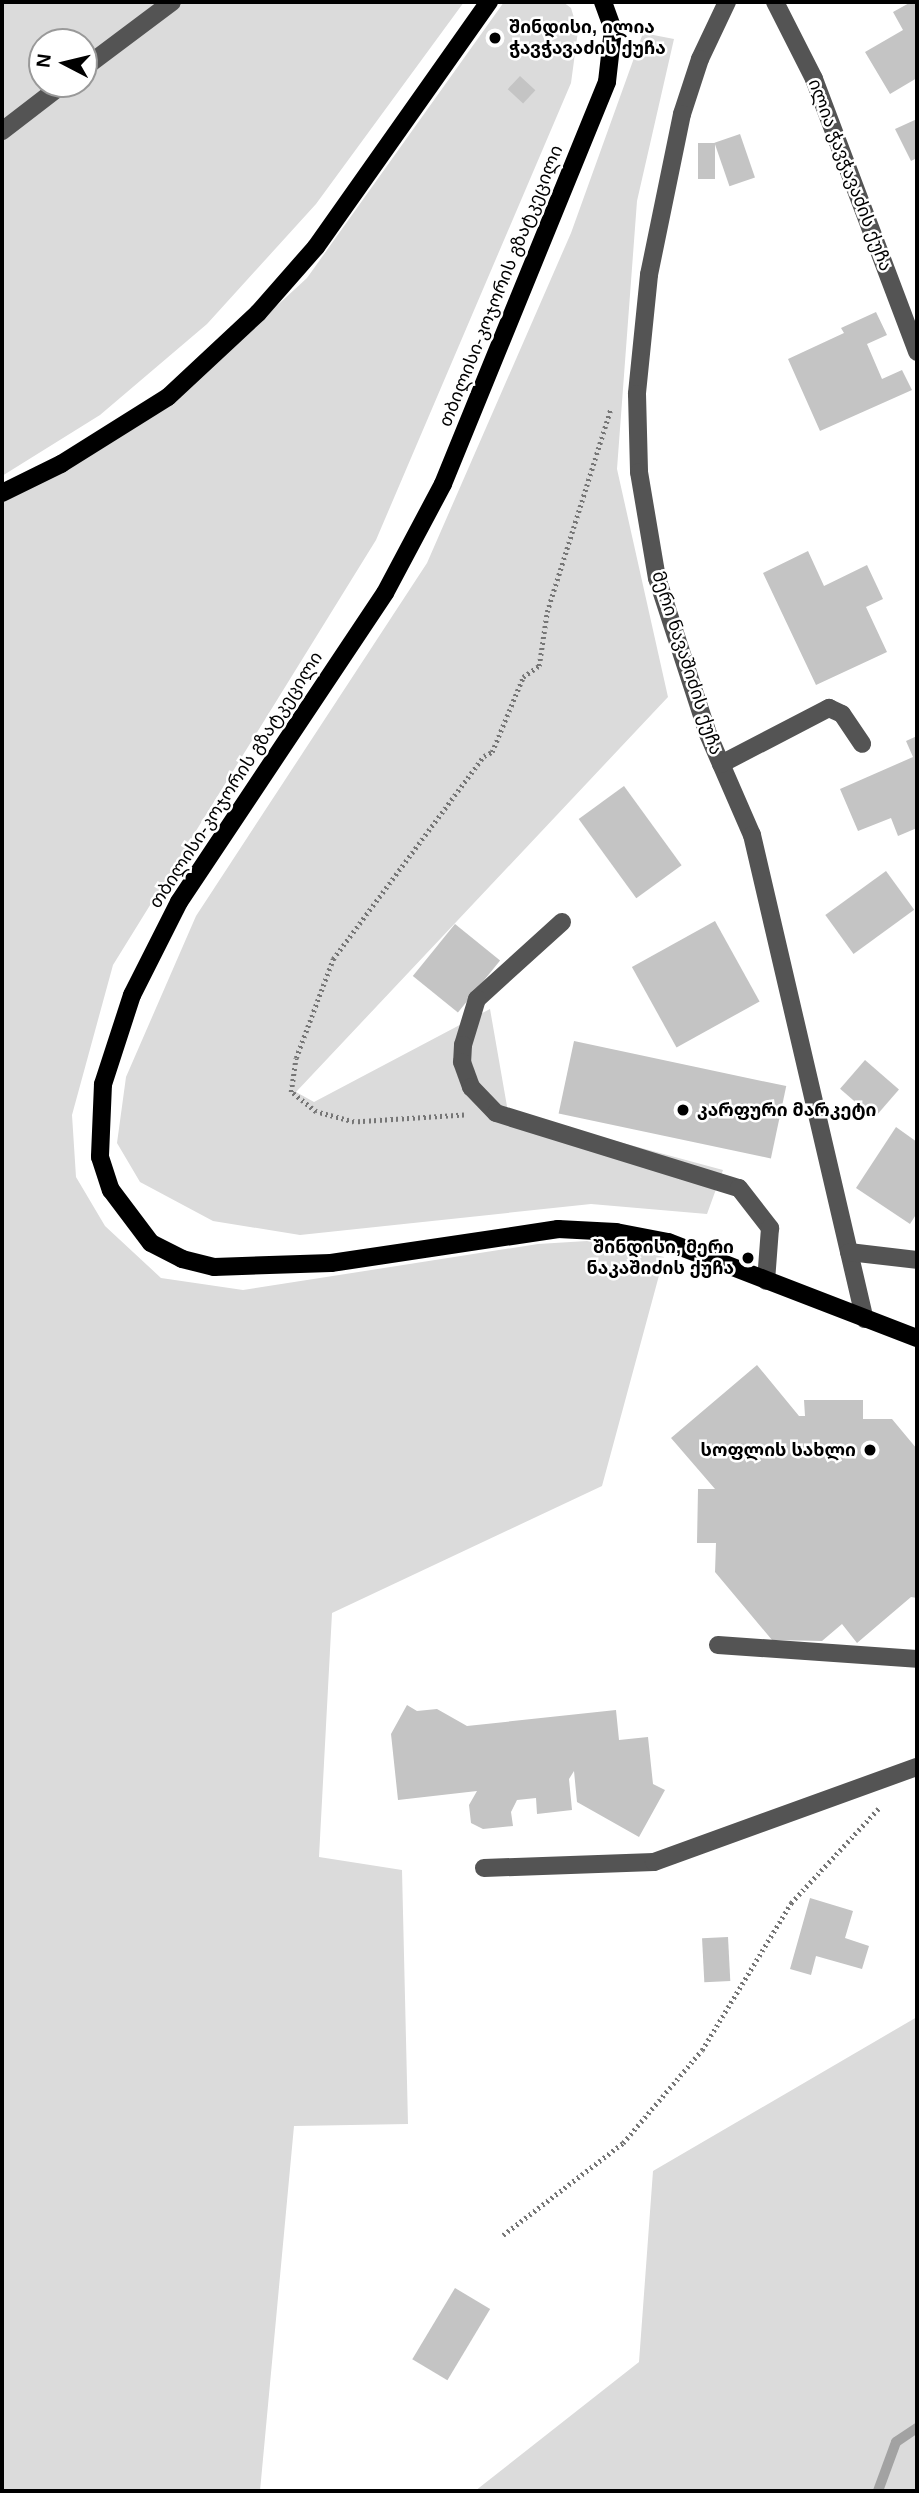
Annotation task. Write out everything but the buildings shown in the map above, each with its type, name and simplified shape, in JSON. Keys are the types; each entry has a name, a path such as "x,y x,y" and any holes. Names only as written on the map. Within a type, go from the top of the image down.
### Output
{"main road":[{"path":"2,493 61,464 168,397 258,313 316,247 489,2"},
{"name":"თბილისი-კოჯორის გზატკეცილი","path":"603,2 613,29 607,82 443,484 384,593 179,902 161,937 132,995 103,1084 100,1157 111,1190 152,1243 182,1259 214,1267 331,1263 558,1229 616,1232 668,1242 917,1338"}],"street":[{"path":"98,58 172,2"},
{"name":"მერი ნავაშიძის ქუჩა","path":"727,2 700,59 682,114 649,275 637,394 639,472 657,578 721,764 752,835 865,1319"},
{"name":"ილია ჭავჭავაძის ქუჩა","path":"775,2 814,79 917,352"},
{"path":"2,131 46,98"},
{"path":"721,764 829,708 842,714 862,744"},
{"path":"562,922 477,999 462,1062 471,1087 496,1114 739,1188 770,1228 766,1281"},
{"path":"849,1252 917,1260"},
{"path":"718,1645 917,1660"},
{"path":"484,1868 654,1862 916,1768"}],"path":[{"path":"496,1114 354,1122 316,1112 290,1092 296,1058 333,959 484,756 492,752 523,677 539,666 547,612 612,404"},
{"path":"503,2235 623,2143 702,2050 791,1903 916,1768"}],"shaded area":[{"path":"2,2 464,2 316,204 207,324 100,415 2,476"},
{"path":"504,2 563,2 571,8 578,31 571,83 376,540 113,965 72,1115 76,1177 105,1226 161,1278 243,1290 538,1244 587,1241 664,1257 602,1486 332,1613 319,1857 402,1870 408,2124 294,2126 260,2491 2,2491 2,497 179,396 307,278"},
{"path":"643,33 674,39 637,201 617,469 668,697 296,1092 314,1102 490,1009 508,1112 723,1170 707,1214 591,1204 300,1235 213,1221 140,1182 117,1143 126,1077 196,916 427,563 571,233"},
{"path":"917,2017 917,2491 475,2491 639,2362 653,2171"}],"waterway":[{"path":"878,2491 896,2442 917,2428"}],"place":[{"name":"შინდისი, ილია ჭავჭავაძის ქუჩა","path":"495,38"},
{"name":"კარფური მარკეტი","path":"683,1110"},
{"name":"შინდისი, მერი ნაკაშიძის ქუჩა","path":"748,1258"},
{"name":"სოფლის სახლი","path":"870,1450"}]}
